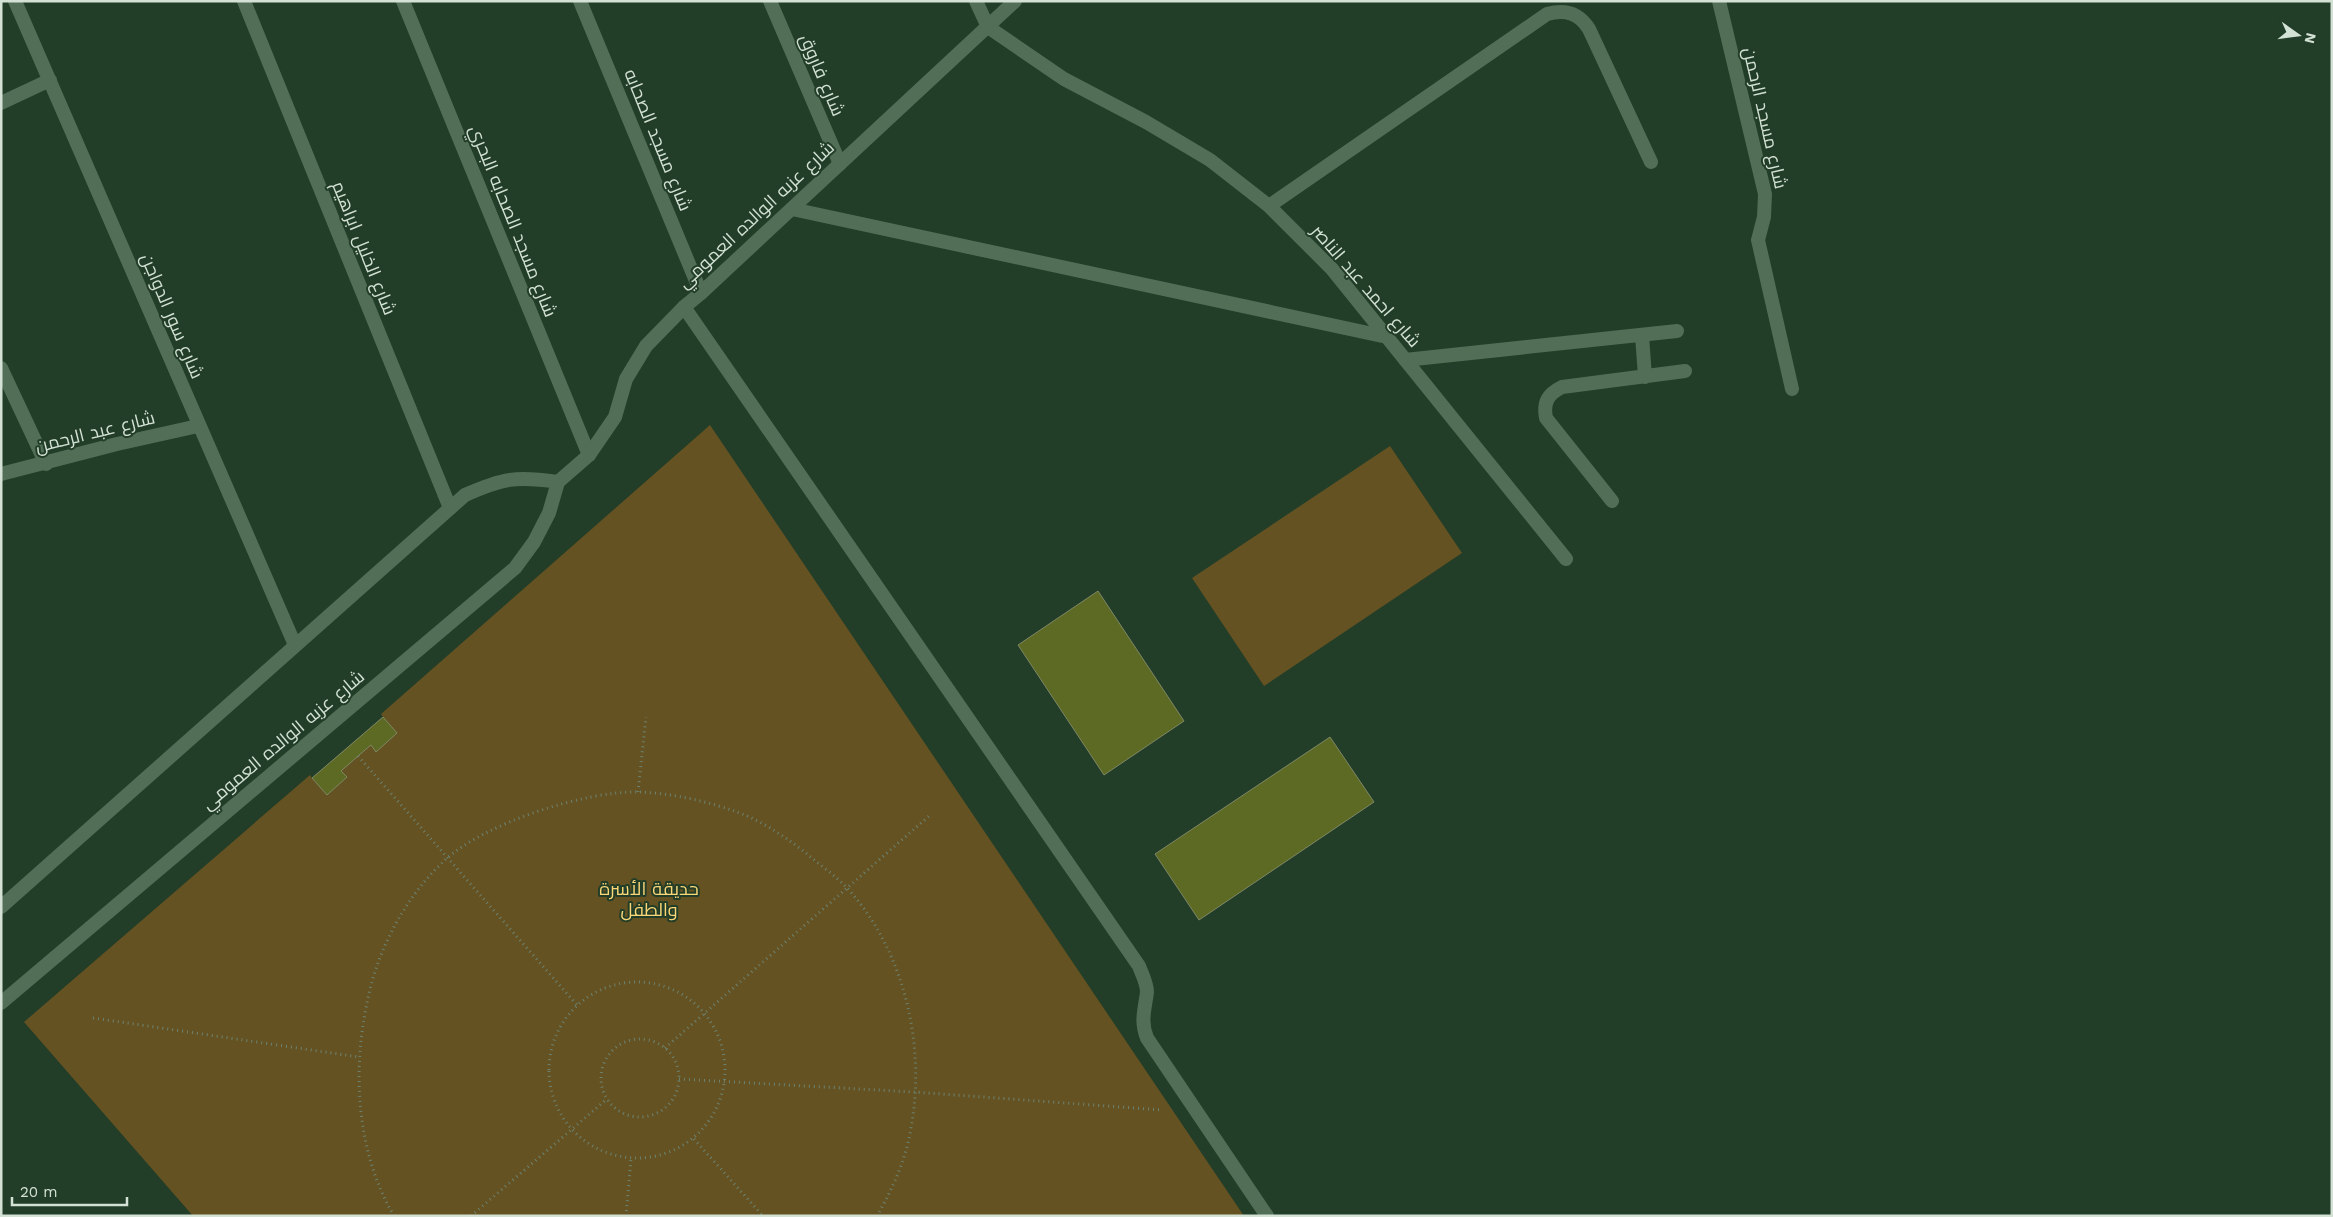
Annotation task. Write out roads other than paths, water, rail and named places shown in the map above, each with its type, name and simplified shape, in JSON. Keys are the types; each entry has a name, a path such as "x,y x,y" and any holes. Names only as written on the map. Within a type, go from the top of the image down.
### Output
{"street":[{"name":"شارع سور الدواجن","path":"15,1 295,646"},
{"name":"شارع الخليل ابراهيم","path":"244,1 450,508"},
{"name":"شارع مسجد الصحابه البحري","path":"403,1 589,455"},
{"name":"شارع مسجد الصحابه","path":"580,1 701,293"},
{"name":"شارع فاروق","path":"770,1 840,164"},
{"path":"976,1 988,27"},
{"name":"شارع عزبه الوالده العمومي","path":"1,1003 515,568 534,542 549,513 558,482 589,455 615,417 626,379 646,346 684,307 1015,1"},
{"name":"شارع مسجد الرحمن","path":"1719,1 1765,194 1764,217 1758,240 1792,389"},
{"path":"1269,206 1547,14 1556,11 1566,11 1584,21 1651,162"},
{"name":"شارع احمد عبد الناصر","path":"988,27 1064,79 1146,122 1210,160 1269,206 1332,269 1566,559"},
{"path":"1,103 50,80"},
{"path":"792,209 1387,337"},
{"path":"684,307 1139,966 1147,990 1142,1018 1147,1038 1267,1216"},
{"path":"1405,360 1677,331"},
{"path":"1642,335 1645,376"},
{"path":"1,368 46,464"},
{"path":"1612,501 1546,418 1544,408 1546,399 1553,391 1562,387 1685,371"},
{"name":"شارع عبد الرحمن","path":"1,474 46,464 117,444 198,426"},
{"path":"1,906 465,495 494,482 526,477 558,482"}],"park label":[{"name":"حديقة الأسرة والطفل","path":"649,900"}]}
